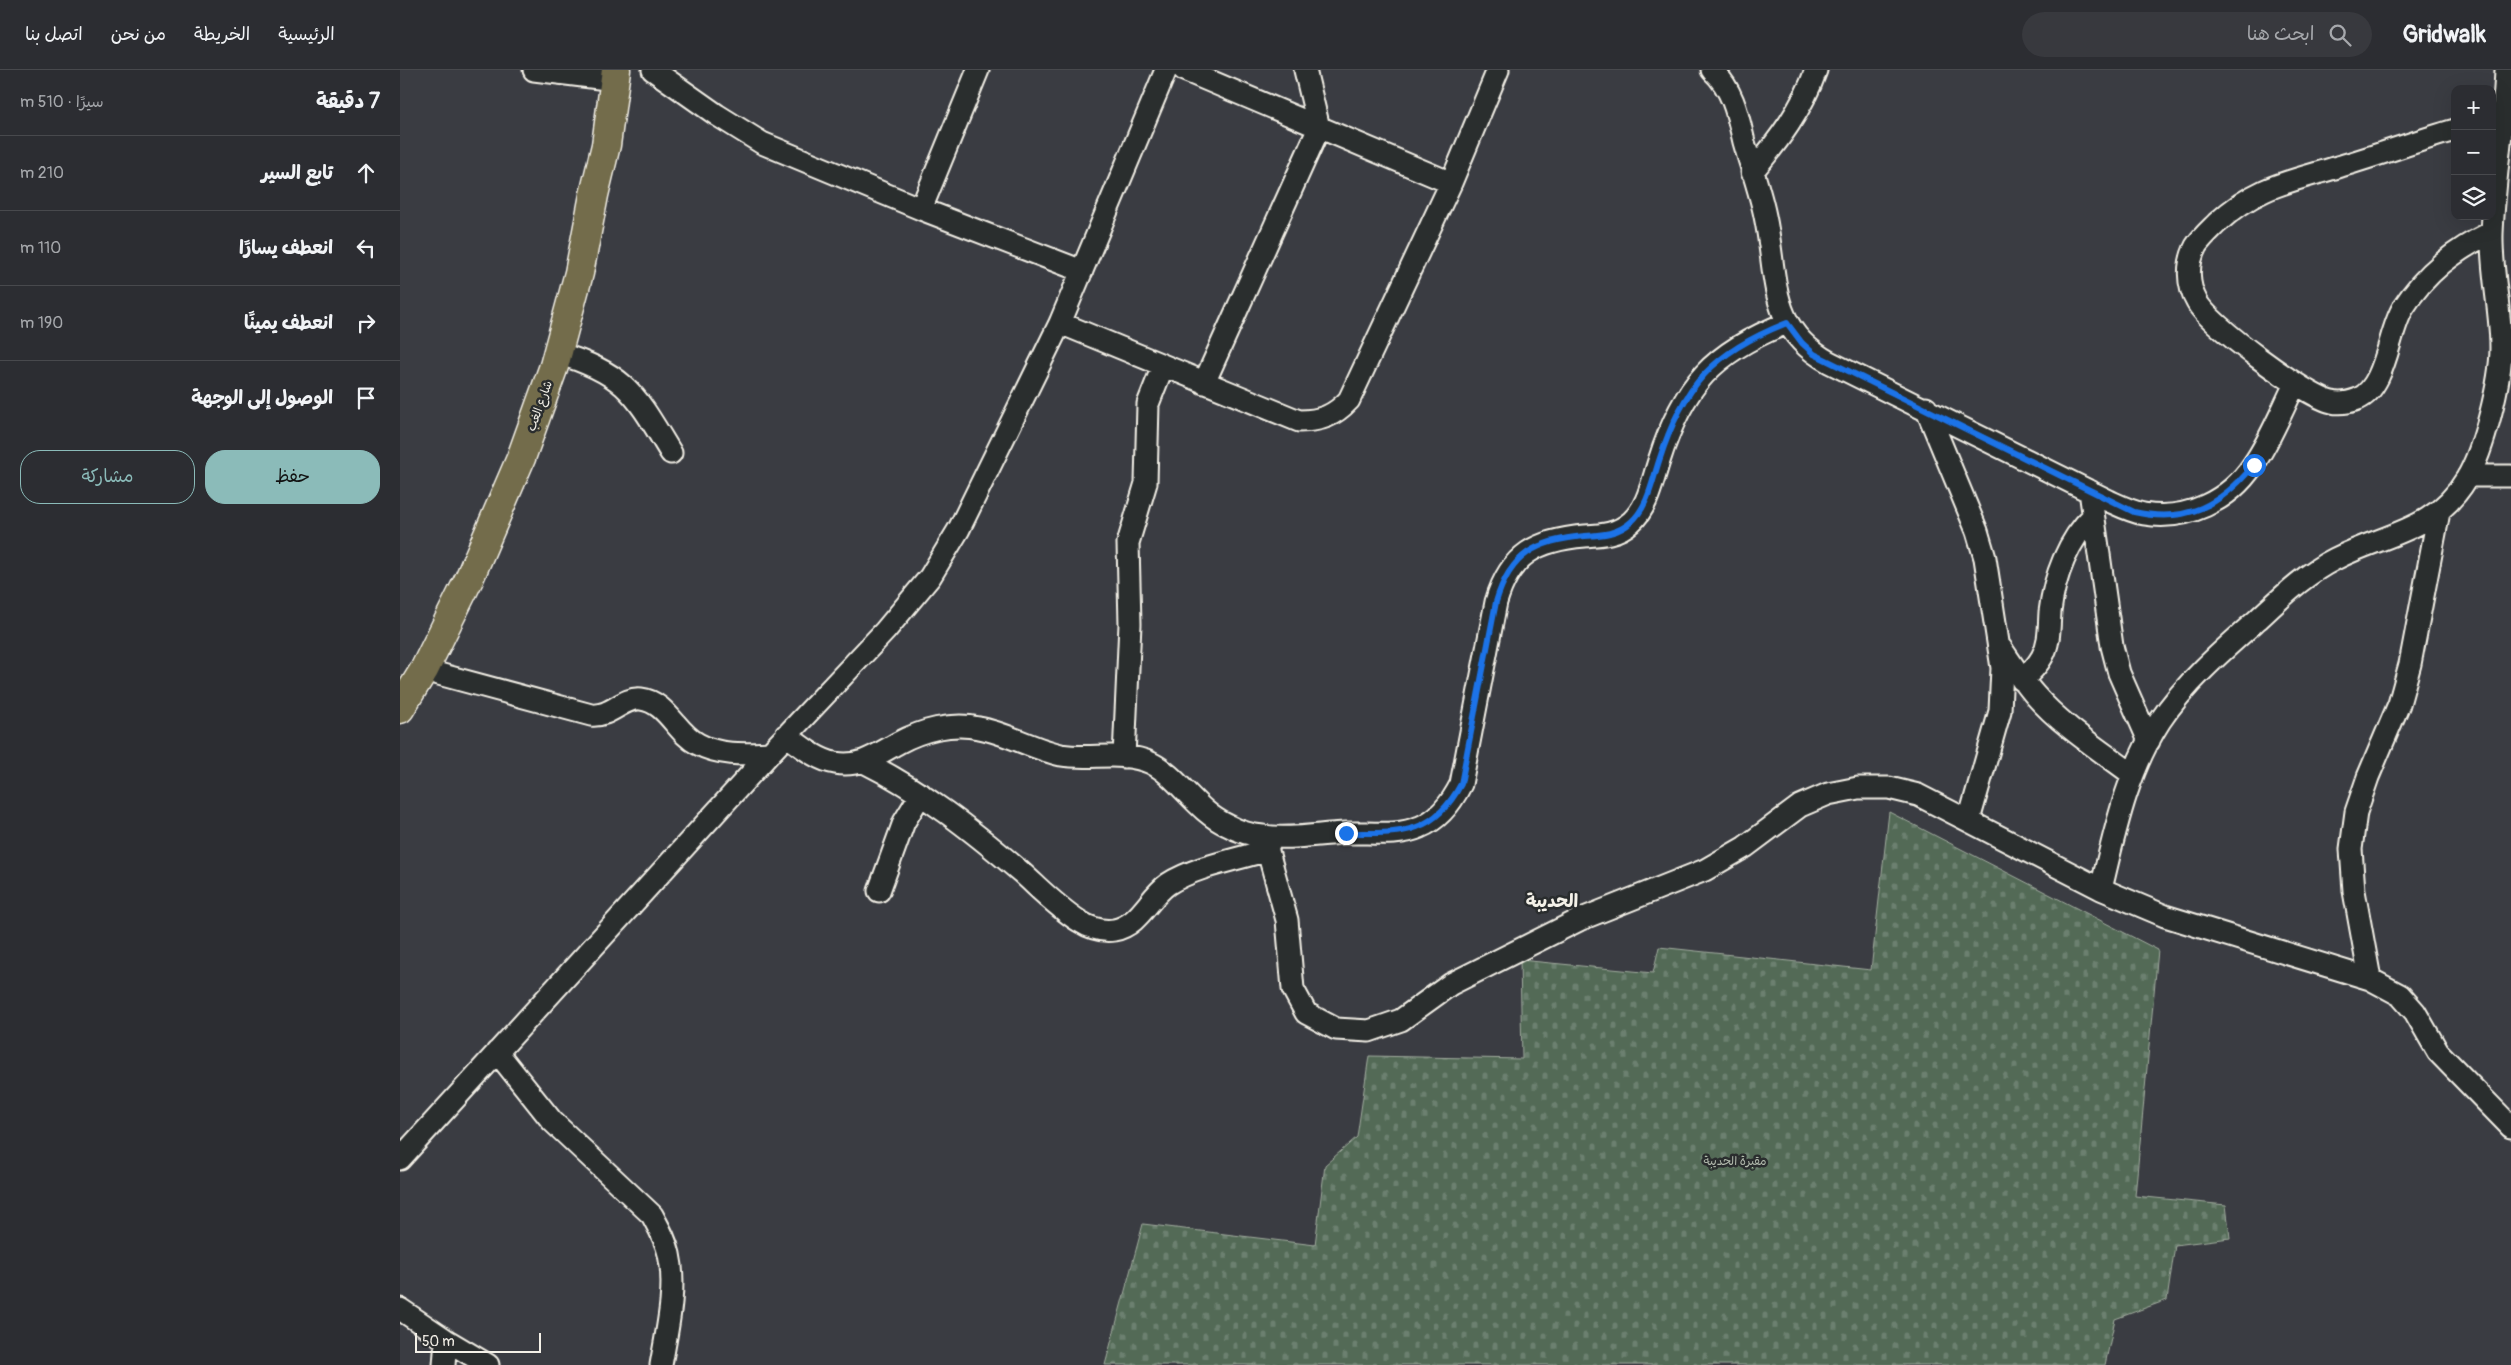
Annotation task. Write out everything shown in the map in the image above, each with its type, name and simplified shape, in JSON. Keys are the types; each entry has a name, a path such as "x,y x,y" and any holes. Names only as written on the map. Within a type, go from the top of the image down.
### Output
{"main road":[{"name":"شارع الغب","path":"400,709 424,670 469,579 521,458 557,354 578,273 606,146 615,73"}],"street":[{"path":"534,70 615,73"},
{"path":"653,70 709,110 762,143 921,209 1082,271"},
{"path":"921,209 978,70"},
{"path":"400,1173 404,1154 770,753 885,631 930,577 959,529 1060,323 1166,70"},
{"path":"1184,70 1451,183"},
{"path":"1204,383 1319,128 1305,70"},
{"path":"1060,323 1299,421 1320,420 1339,410 1349,400 1451,183 1498,70"},
{"path":"1712,70 1727,88 1735,105 1766,220 1778,300 1787,323 1802,343 1814,354 2134,512 2161,516 2189,512 2214,502 2237,486 2254,465 2295,384"},
{"path":"1752,172 1793,121 1803,103 1816,70"},
{"path":"2101,889 2123,801 2132,775 2161,720 2189,686 2233,642 2300,582 2335,559 2422,524 2439,512 2468,476 2487,430 2500,357 2499,328 2492,267 2492,232 2498,117 2506,70"},
{"path":"2451,131 2339,167 2290,179 2253,196 2229,212 2196,246 2190,264 2190,284 2197,302 2225,330 2295,384 2332,402 2346,402 2360,398 2370,390 2378,379 2390,338 2402,310 2419,285 2440,263 2465,245 2492,232"},
{"path":"864,762 920,794 1021,872 1053,902 1079,922 1090,928 1103,930 1128,925 1138,917 1168,884 1266,843 1401,833 1421,827 1438,816 1452,802 1461,784 1496,602 1510,569 1522,556 1538,546 1555,540 1608,534 1630,524 1644,505 1669,428 1683,401 1698,381 1736,346 1787,323"},
{"path":"557,354 596,366 622,382 632,393 671,453"},
{"path":"1124,757 1130,624 1128,543 1146,483 1148,404 1163,366"},
{"path":"1926,408 1980,540 1985,558 2002,668 2000,712 1969,820"},
{"path":"2468,476 2511,476"},
{"path":"2090,491 2112,646 2120,673 2149,741"},
{"path":"2370,979 2354,891 2351,849 2356,812 2399,704 2410,664 2439,512"},
{"path":"2022,680 2042,655 2048,638 2054,592 2069,548 2078,531 2093,516"},
{"path":"1999,643 2022,680 2058,718 2132,775"},
{"path":"424,670 591,715 608,714 629,701 640,699 656,704 680,731 698,744 719,752 734,754 770,753"},
{"path":"786,736 822,759 850,764 864,762 918,734 957,726 978,728 1038,749 1064,755 1124,757 1152,764 1210,816 1266,843 1287,920 1293,989 1306,1013 1336,1029 1369,1031 1401,1020 1451,984 1579,920 1705,870 1745,847 1800,806 1828,794 1858,788 1888,788 1918,795 2101,889 2165,916 2370,979 2400,996 2415,1012 2438,1052 2511,1127"},
{"path":"879,891 904,822 920,794"},
{"path":"497,1052 552,1120 652,1216 663,1235 669,1254 671,1279 669,1319 661,1365"},
{"path":"400,1309 488,1365"},
{"path":"444,1365 446,1340"}],"green space":[{"name":"مقبرة الحديبة","path":"1889,812 2158,950 2135,1196 2226,1205 2230,1238 2175,1245 2167,1300 2115,1319 2105,1365 1105,1365 1143,1224 1315,1245 1325,1165 1357,1137 1369,1056 1522,1059 1520,960 1653,973 1659,947 1871,970"}],"district":[{"name":"الحديبة","path":"1552,901"}],"route":[{"path":"1346,833 1401,833 1421,827 1438,816 1452,802 1461,784 1496,602 1510,569 1522,556 1538,546 1555,540 1608,534 1630,524 1638,516 1644,505 1669,428 1683,401 1698,381 1716,363 1736,346 1758,334 1787,323 1791,331 1814,354 1926,408 2108,501 2134,512 2161,516 2189,512 2214,502 2237,486 2254,465"}]}
